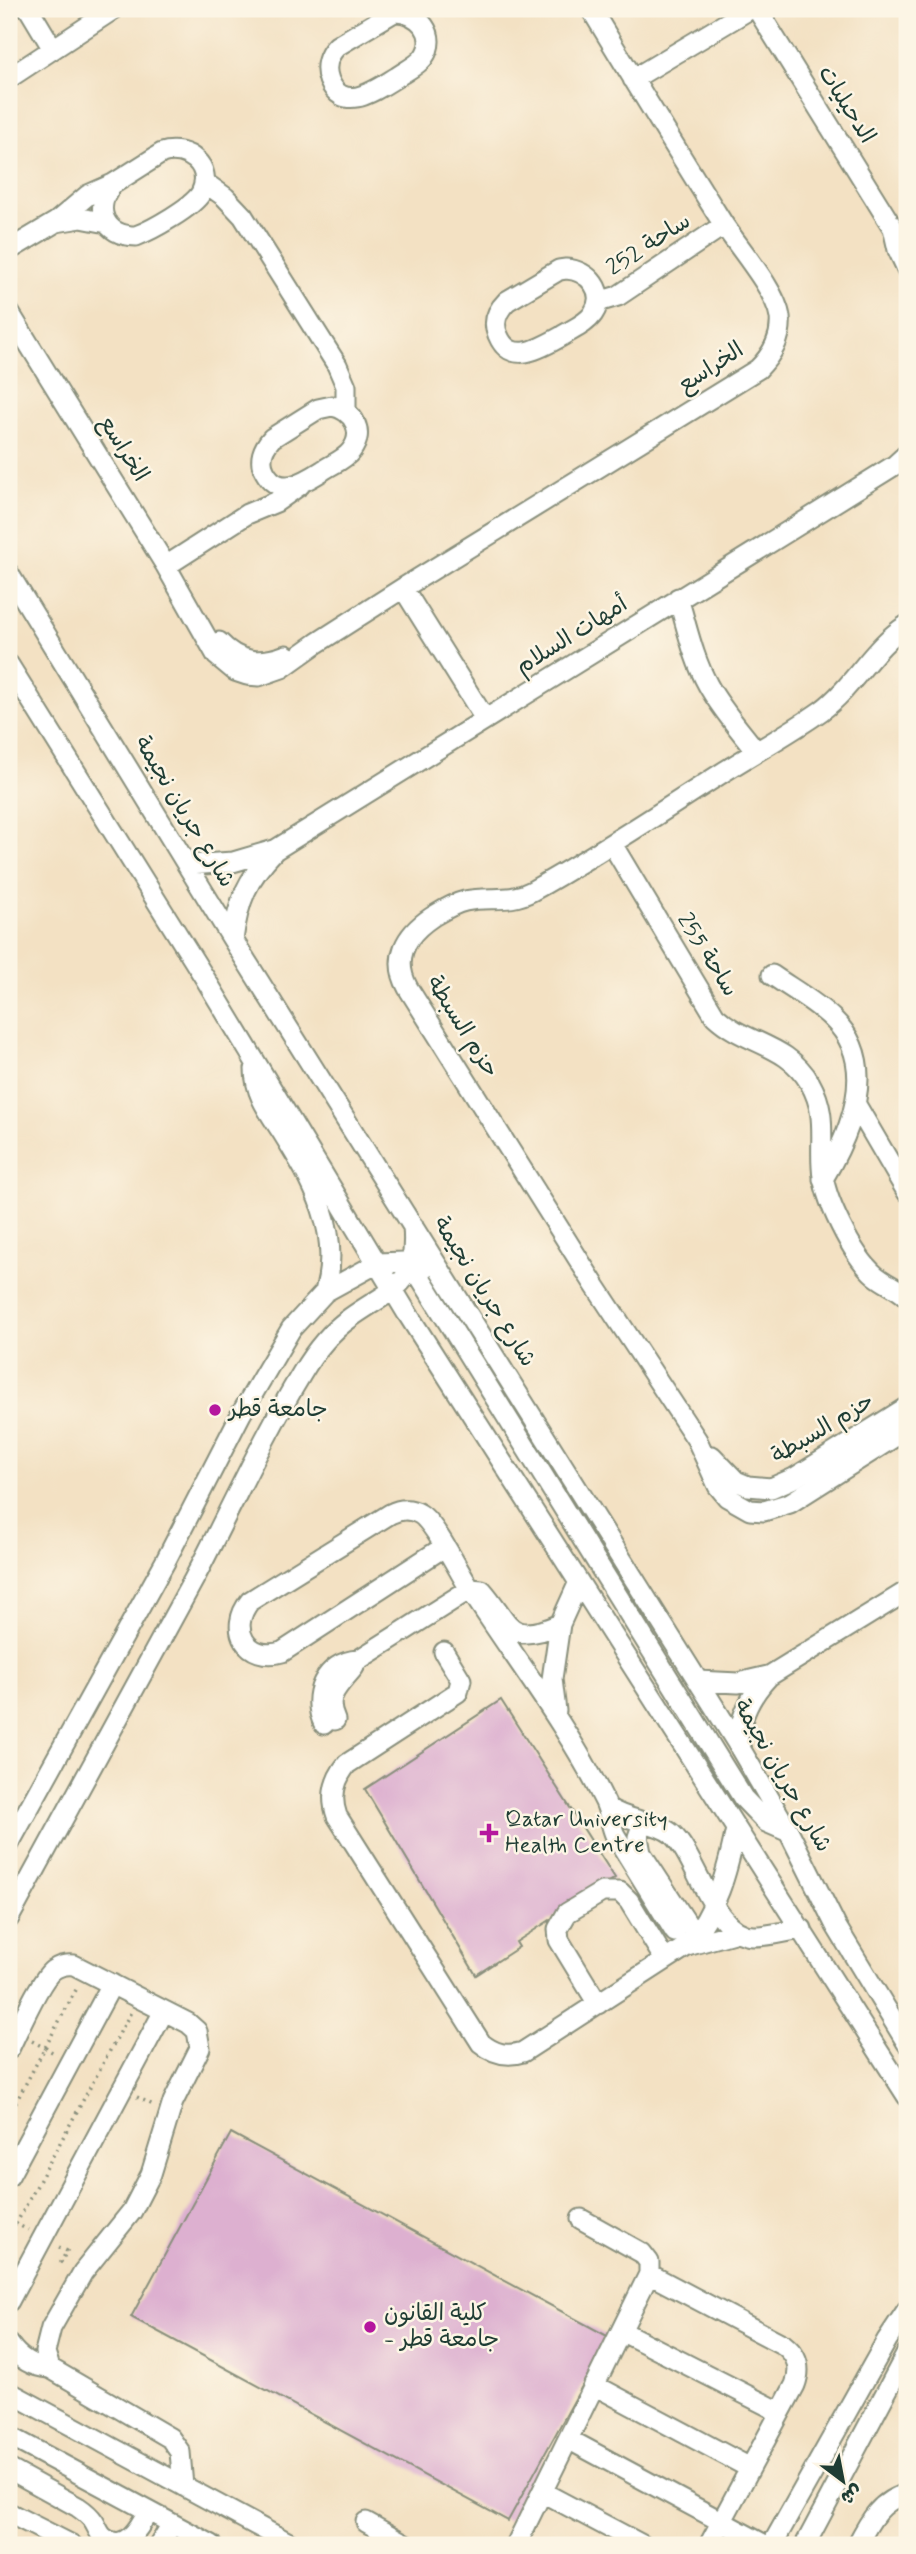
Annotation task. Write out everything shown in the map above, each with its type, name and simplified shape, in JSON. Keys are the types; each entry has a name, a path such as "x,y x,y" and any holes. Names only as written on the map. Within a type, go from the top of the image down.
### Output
{"street":[{"path":"29,9 53,49"},
{"path":"9,78 114,9"},
{"name":"الخراسع","path":"9,312 195,613 217,656 225,664 247,675 271,674 403,588 758,369 766,361 777,341 780,319 778,308 768,289 724,225 591,9"},
{"path":"633,79 750,9"},
{"name":"الدحيليات","path":"757,9 900,234 898,250 907,269"},
{"path":"391,12 424,15 429,43 427,51 418,63 369,94 361,97 344,95 331,84 327,76 331,52 391,12"},
{"path":"9,250 56,222 88,195 113,184 162,153 177,150 198,160 204,182 202,190 193,202 144,233 128,236 112,229 102,207 103,198 113,184"},
{"path":"204,182 225,197 250,226 337,365 346,386 346,411"},
{"path":"56,222 81,218 107,223"},
{"name":"ساحة 252","path":"598,302 618,296 724,225"},
{"name":"ساحة 252","path":"574,269 587,275 596,287 598,302 596,310 587,321 529,353 512,351 499,339 496,331 497,314 507,301 559,270 574,269"},
{"path":"166,566 247,514 276,502 352,450 356,443 357,429 346,411 332,407 318,409 266,444 261,459 271,481 286,487 301,484"},
{"name":"أمهات السلام","path":"233,940 238,908 244,891 275,850 903,460"},
{"path":"247,514 259,495 266,474"},
{"name":"شارع جريان نجيمة","path":"9,574 233,940 737,1743 789,1832 836,1926 907,2043"},
{"path":"403,588 485,719"},
{"path":"678,598 699,665 708,684 718,703 756,751"},
{"name":"حزم السبطة","path":"907,625 881,644 859,674 823,709 612,844 518,897 468,900 446,908 411,933 402,950 401,970 408,988 587,1272 697,1440 727,1474 748,1486 771,1488 868,1443 907,1429"},
{"path":"9,665 395,1290 907,2096"},
{"name":"ساحة 255","path":"612,844 715,1016 734,1032 782,1053 801,1071 815,1094 822,1120 823,1180"},
{"name":"أمهات السلام","path":"188,865 233,862 275,850"},
{"path":"772,975 821,1009 842,1029 855,1054 858,1068 856,1104 833,1163 823,1180 833,1212 864,1263 877,1277 907,1297"},
{"path":"255,1061 259,1095 320,1199 326,1223 331,1272 325,1292"},
{"path":"856,1104 907,1192"},
{"path":"9,1918 194,1578 290,1393 322,1344 349,1318 395,1290 405,1277 415,1251 413,1226"},
{"path":"9,1844 165,1562 240,1414 280,1345 303,1315 325,1292 379,1263 412,1264 452,1286"},
{"path":"412,1264 743,1798 766,1822 789,1832"},
{"name":"حزم السبطة","path":"697,1440 718,1486 727,1497 750,1510 764,1511 790,1503 868,1443 907,1406"},
{"path":"771,1488 778,1508"},
{"path":"444,1547 282,1652 257,1652 249,1647 240,1633 241,1615 250,1601 397,1511 405,1509 420,1513 430,1524 558,1719 608,1808 611,1828 639,1861 683,1934"},
{"path":"165,1562 194,1578"},
{"path":"558,1719 553,1700 552,1679 560,1624 579,1582"},
{"path":"329,1722 332,1693 358,1660 470,1588 482,1590 507,1625 522,1633 539,1633 560,1624"},
{"path":"737,1743 748,1702 769,1676 907,1591"},
{"path":"444,1652 461,1680 458,1692 347,1764 334,1789 334,1807 337,1816 475,2035 489,2050 507,2055 523,2052 666,1960 683,1934 703,1926 715,1904 727,1872 736,1829"},
{"path":"698,1681 738,1683 769,1676"},
{"path":"608,1808 624,1818 661,1827 676,1838 726,1923 737,1932"},
{"path":"639,1861 638,1837 643,1823"},
{"path":"598,2004 559,1940 559,1923 567,1913 602,1892 620,1892 629,1901 666,1960"},
{"path":"683,1934 737,1932 754,1936 802,1929"},
{"path":"13,2041 50,1972 68,1964 193,2026 201,2043 199,2053 173,2102 159,2155 142,2193 120,2228 83,2272 51,2328 45,2352 50,2368"},
{"path":"9,2176 112,1984"},
{"path":"9,2301 164,2011"},
{"path":"518,2544 649,2274 649,2262 642,2253 581,2219"},
{"path":"649,2274 790,2350 798,2363 798,2378 709,2545"},
{"path":"772,2545 887,2340 907,2310"},
{"path":"621,2331 780,2412"},
{"path":"9,2344 23,2360 50,2368 170,2438 182,2460 183,2486"},
{"path":"805,2545 907,2353"},
{"path":"594,2385 750,2468"},
{"path":"9,2392 293,2545"},
{"path":"9,2436 212,2545"},
{"path":"568,2439 765,2545"},
{"path":"9,2469 78,2507 87,2514 104,2538 110,2541 124,2542 130,2539 139,2529 148,2511"},
{"path":"542,2493 642,2545"},
{"path":"801,2493 825,2504"},
{"path":"857,2545 879,2509 888,2501 907,2494"},
{"path":"9,2513 72,2545"},
{"path":"366,2522 407,2545"},
{"path":"159,2545 172,2524"}],"path":[{"path":"9,2115 86,1971"},
{"path":"16,2224 138,1998"},
{"path":"13,2041 45,2048 159,2109 156,2115 168,2118"}],"building":[{"name":"Qatar University Health Centre","path":"501,1700 615,1878 516,1942 519,1947 476,1975 365,1789"},
{"name":"كلية القانون - جامعة قطر","path":"231,2133 609,2337 508,2521 131,2317"}],"place":[{"name":"جامعة قطر","path":"215,1410"},
{"name":"Qatar University Health Centre","path":"489,1833"},
{"name":"كلية القانون - جامعة قطر","path":"370,2327"}]}
